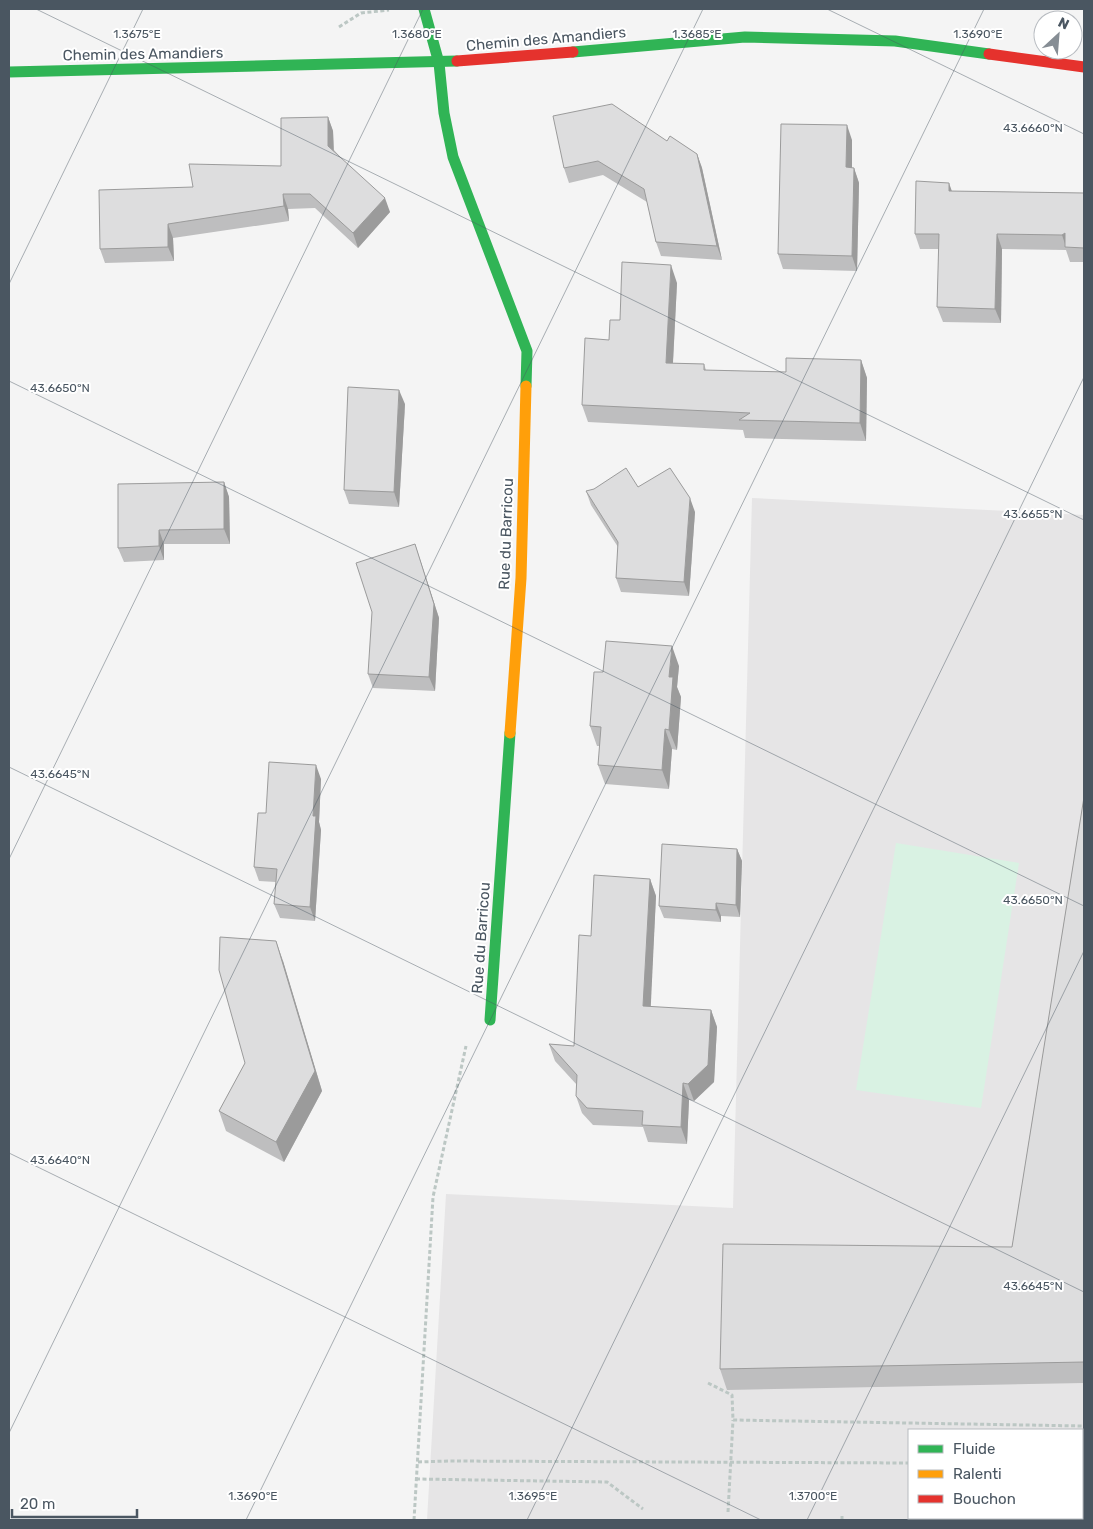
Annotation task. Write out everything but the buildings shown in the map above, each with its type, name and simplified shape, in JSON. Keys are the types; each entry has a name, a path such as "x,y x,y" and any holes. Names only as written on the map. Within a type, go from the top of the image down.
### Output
{"street":[{"name":"Rue du Barricou","path":"424,9 439,64 444,113 453,157 527,351 521,578 490,1020"},
{"name":"Chemin des Amandiers","path":"9,72 439,64 745,36 896,41 1084,67"}],"path":[{"path":"332,27 341,26 361,13 390,10"},
{"path":"414,1520 433,1198 464,1047 490,1020"},
{"path":"708,1383 732,1395 733,1420 728,1512"},
{"path":"733,1420 1014,1428 1075,1428 1084,1426"},
{"path":"418,1462 908,1463"},
{"path":"416,1479 607,1482 643,1509"},
{"path":"842,1514 842,1520"}],"shaded area":[{"path":"752,498 1084,515 1084,1520 427,1520 446,1194 733,1208"}],"green space":[{"path":"896,843 1019,863 981,1108 856,1090"}],"traffic: fast":[{"path":"424,9 439,63 444,113 453,157 527,351 526,386"},
{"path":"573,52 745,37 895,41 989,54"},
{"path":"9,72 457,61"},
{"path":"490,1020 510,733"}],"traffic: slow":[{"path":"510,733 521,578 526,386"}],"traffic: jam":[{"path":"457,61 573,52"},
{"path":"989,54 1084,67"}]}
